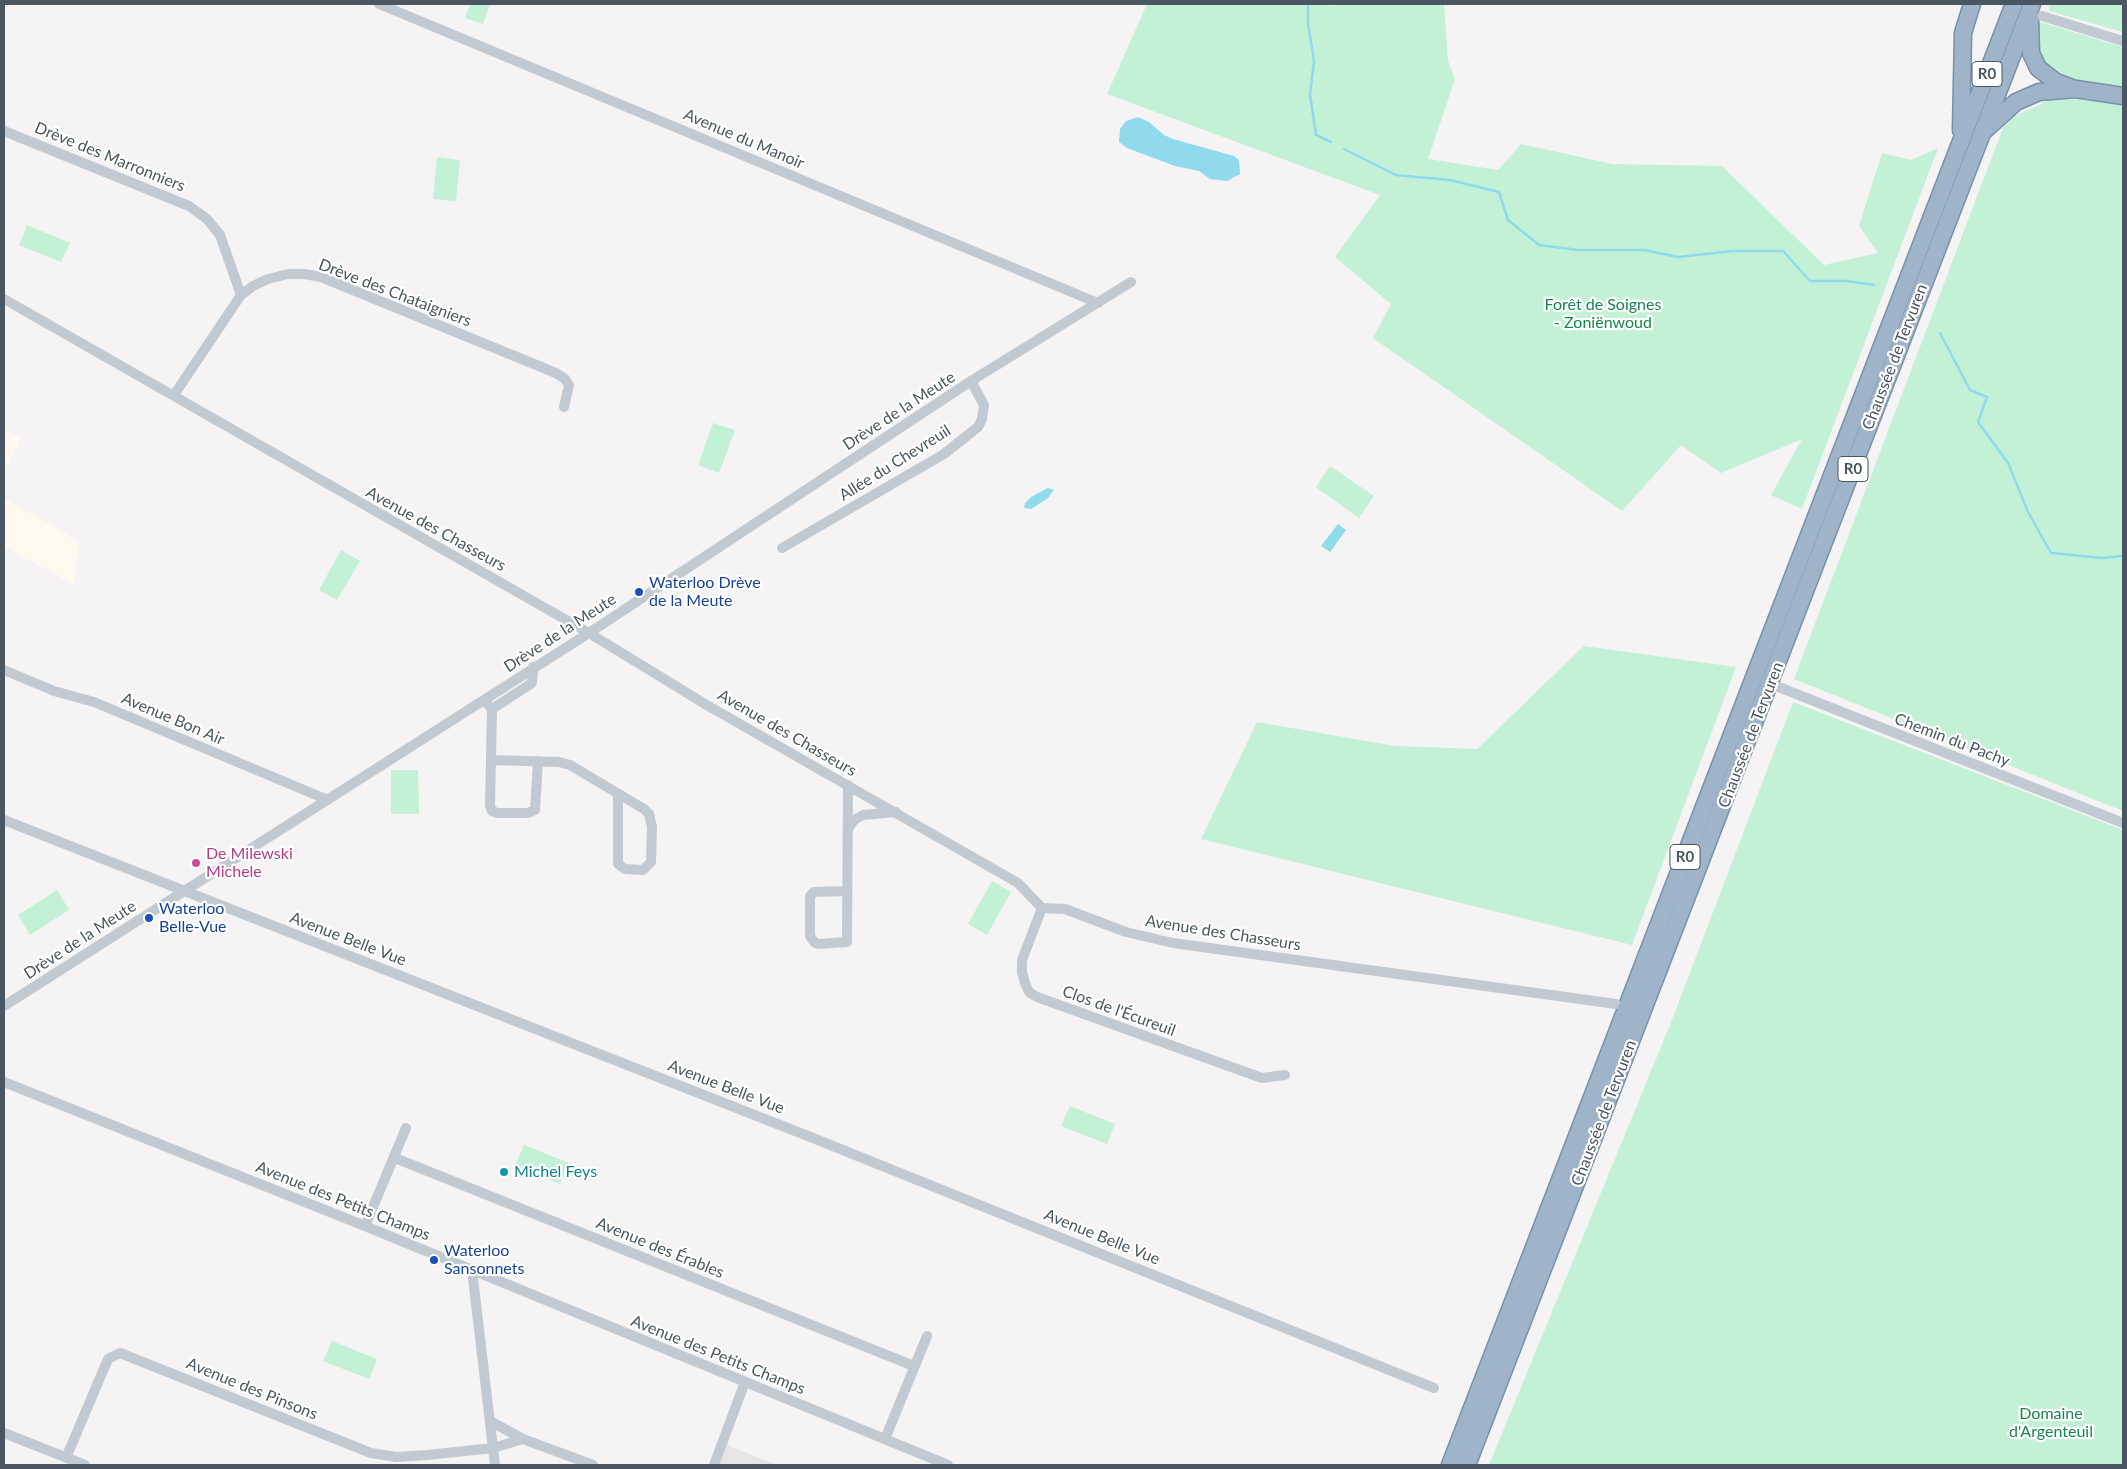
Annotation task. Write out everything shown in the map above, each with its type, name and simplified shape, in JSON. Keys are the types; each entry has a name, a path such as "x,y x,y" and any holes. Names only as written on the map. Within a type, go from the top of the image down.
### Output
{"highway":[{"path":"1960,144 1963,33 1972,4"},
{"name":"Chaussée de Tervuren","path":"1450,1465 2014,4"},
{"path":"2035,10 2031,53 2038,68 2056,82 2076,89 2123,96"},
{"name":"Chaussée de Tervuren","path":"1467,1465 1771,684 1981,134 2035,10"},
{"path":"1981,134 2004,111 2027,96 2039,92 2076,89"}],"street":[{"name":"Avenue du Manoir","path":"379,4 1098,303"},
{"path":"2035,10 2123,41"},
{"name":"Drève des Marronniers","path":"4,131 189,206 207,219 220,235 241,295"},
{"name":"Drève des Chataigniers","path":"174,395 241,295 253,286 288,274 304,274 321,277 556,373 565,379 569,385 564,407"},
{"name":"Drève de la Meute","path":"4,1006 589,633 972,381 1131,282"},
{"name":"Avenue des Chasseurs","path":"4,299 589,633 705,704 1018,883 1029,891 1042,908 1065,908 1126,932 1173,943 1616,1004"},
{"name":"Allée du Chevreuil","path":"782,548 944,454 978,427 982,419 984,405 972,381"},
{"path":"492,709 532,683 533,667"},
{"name":"Avenue Bon Air","path":"4,670 54,690 94,702 328,800"},
{"name":"Chemin du Pachy","path":"1771,684 2123,822"},
{"path":"484,700 492,709 490,806 497,814 528,813 535,810 538,761"},
{"path":"492,760 559,762 570,765 618,794 649,814 652,827 651,862 643,870 625,869 618,864 618,794"},
{"path":"847,891 814,892 810,896 810,936 814,942 818,944 847,942 848,785"},
{"path":"848,829 854,820 863,815 896,812"},
{"name":"Avenue Belle Vue","path":"4,820 820,1140 1434,1388"},
{"name":"Clos de l'Écureuil","path":"1042,908 1022,960 1022,972 1025,983 1030,992 1037,997 1262,1078 1285,1075"},
{"name":"Avenue des Petits Champs","path":"4,1082 365,1226 948,1465"},
{"path":"365,1226 406,1128"},
{"name":"Avenue des Érables","path":"395,1158 914,1366"},
{"path":"472,1270 495,1465"},
{"path":"885,1439 927,1336"},
{"name":"Avenue des Pinsons","path":"66,1458 108,1359 120,1353 371,1453 396,1457 493,1448 523,1439"},
{"path":"714,1465 746,1382"},
{"path":"490,1421 523,1439 593,1465"},
{"path":"4,1433 85,1465"}],"shaded area":[{"path":"4,428 21,438 4,472"},
{"path":"4,498 79,541 74,585 7,548 4,554"},
{"path":"727,1445 777,1465 719,1465"}],"green space":[{"path":"470,4 490,4 483,24 465,18"},
{"name":"Forêt de Soignes - Zoniënwoud","path":"1147,4 1328,4 1328,6 1345,4 1444,4 1448,61 1455,79 1428,159 1498,170 1521,144 1612,164 1722,166 1824,265 1878,253 1859,226 1882,153 1911,160 1938,148 1802,509 1771,495 1802,439 1721,473 1681,445 1622,511 1373,338 1391,304 1335,257 1380,195 1107,94"},
{"path":"2050,4 2123,4 2123,32 2049,11"},
{"path":"2040,22 2123,47 2123,90 2069,82 2044,66 2034,40"},
{"path":"2058,96 2123,104 2123,811 1794,679 2006,120"},
{"path":"437,157 460,160 456,201 433,199"},
{"path":"27,225 70,243 61,262 19,245"},
{"path":"713,423 735,430 719,473 698,465"},
{"path":"1330,466 1374,496 1359,518 1316,487"},
{"path":"341,550 360,561 337,600 319,590"},
{"path":"1584,646 1736,667 1632,945 1201,839 1257,722 1395,746 1477,749"},
{"name":"Domaine d'Argenteuil","path":"1793,702 2123,830 2123,1465 1489,1465 1672,1020"},
{"path":"391,770 418,770 419,814 391,814"},
{"path":"992,881 1011,892 987,935 968,924"},
{"path":"57,890 69,910 30,935 18,915"},
{"path":"1070,1106 1115,1124 1107,1144 1061,1126"},
{"path":"524,1145 569,1163 560,1184 515,1166"},
{"path":"332,1341 377,1359 369,1379 323,1361"}],"water":[{"path":"1138,117 1149,122 1164,135 1173,139 1234,156 1239,160 1240,174 1227,181 1210,179 1199,171 1175,166 1127,148 1119,142 1120,129 1126,121"},
{"path":"1048,488 1054,490 1048,498 1031,509 1024,508 1025,503 1031,497"},
{"path":"1338,524 1346,530 1330,552 1321,546"}],"waterway":[{"path":"1308,4 1308,24 1314,61 1310,94 1316,135 1331,142"},
{"path":"1344,149 1396,175 1450,180 1499,192 1508,220 1539,245 1579,250 1644,250 1678,257 1733,251 1783,251 1810,281 1847,281 1874,285"},
{"path":"1940,333 1970,390 1987,397 1978,422 2008,463 2028,512 2051,553 2103,558 2123,556"}],"place":[{"name":"Waterloo Drève de la Meute","path":"639,592"},
{"name":"De Milewski Michele","path":"196,863"},
{"name":"Waterloo Belle-Vue","path":"149,918"},
{"name":"Michel Feys","path":"504,1172"},
{"name":"Waterloo Sansonnets","path":"434,1260"}]}
